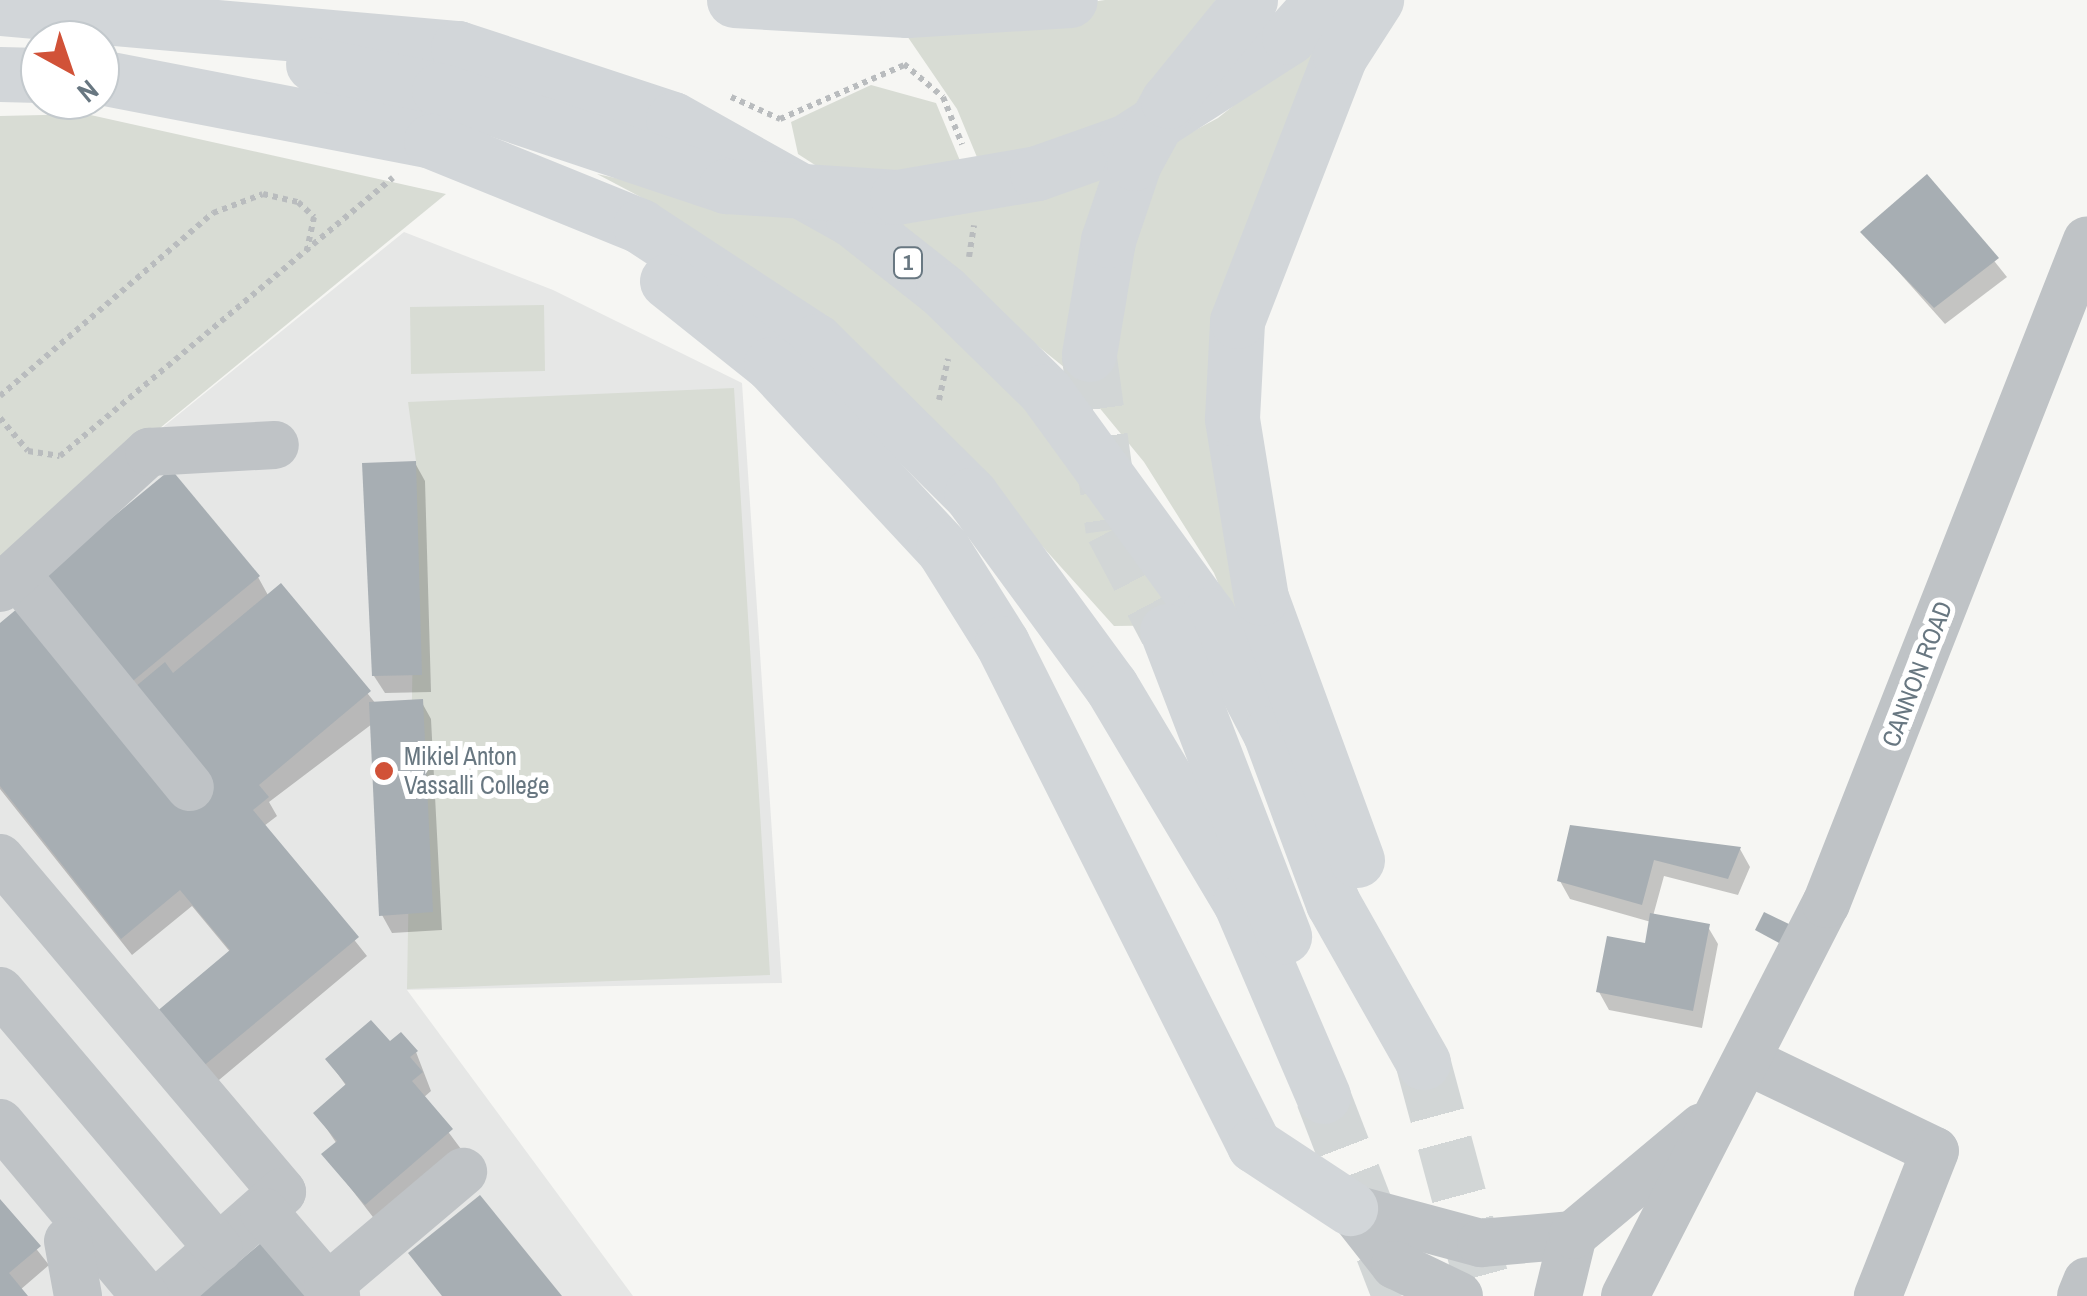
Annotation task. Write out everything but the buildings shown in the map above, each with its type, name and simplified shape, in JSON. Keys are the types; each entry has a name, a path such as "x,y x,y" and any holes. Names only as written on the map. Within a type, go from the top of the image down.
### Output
{"highway":[{"path":"734,0 907,10 1070,0"},
{"path":"1089,354 1108,240 1134,163 1168,102 1250,0"},
{"path":"0,36 134,36 237,48 435,115 726,186 897,198 1037,173 1127,141 1289,37 1322,0"},
{"name":"1","path":"0,8 458,48 673,118 853,220 943,291 1045,391 1208,615 1270,733 1333,903 1422,1062 1261,598 1232,418 1237,321 1340,56 1376,0"},
{"path":"120,78 435,115 547,194 770,364 944,549 1002,643 1254,1144 1350,1208"},
{"path":"547,194 640,226 816,341 970,494 1111,686 1240,902 1323,1096 1273,891 1167,631"}],"street":[{"name":"CANNON ROAD","path":"1626,1296 1740,1081 1826,904 2087,240"},
{"path":"190,787 8,580 149,452 275,446"},
{"path":"0,858 282,1192 264,1212 164,1296"},
{"path":"0,991 219,1249"},
{"path":"1740,1081 1935,1151 1878,1296"},
{"name":"CANNON ROAD","path":"1573,1235 1740,1081"},
{"path":"0,1123 146,1296"},
{"path":"264,1212 332,1291 463,1172"},
{"path":"1350,1208 1482,1244 1573,1235 1558,1296"},
{"path":"1350,1208 1395,1265 1458,1296"},
{"path":"68,1242 78,1296"},
{"path":"2082,1296 2087,1281"}],"path":[{"path":"780,120 904,65"},
{"path":"0,418 28,452 60,456 307,252 435,115"},
{"path":"0,396 213,212 262,194 298,202 314,217 307,252"},
{"path":"936,411 950,350"}],"shaded area":[{"path":"1105,0 1216,0 1125,121 979,162 957,109 903,30"},
{"path":"1320,37 1230,289 1275,718 1214,573 1144,462 1070,372 886,223 1134,163 1218,118"},
{"path":"871,85 936,103 963,168 832,176 798,154 791,122"},
{"path":"0,116 20,116 20,120 113,120 446,194 0,559"},
{"path":"597,174 813,221 925,302 1029,403 1189,625 1114,626 934,426 652,203"},
{"name":"Mikiel Anton Vassalli College","path":"404,232 553,290 742,383 782,983 407,990 633,1296 0,1296 0,559"},
{"path":"544,305 545,371 411,374 410,307"},
{"path":"734,388 770,975 407,989 416,461 408,402"}],"tunnel":[{"path":"1089,354 1113,529 1167,631"},
{"path":"1423,1062 1486,1296"},
{"path":"1323,1096 1400,1296"}],"place":[{"name":"Mikiel Anton Vassalli College","path":"384,771"}]}
